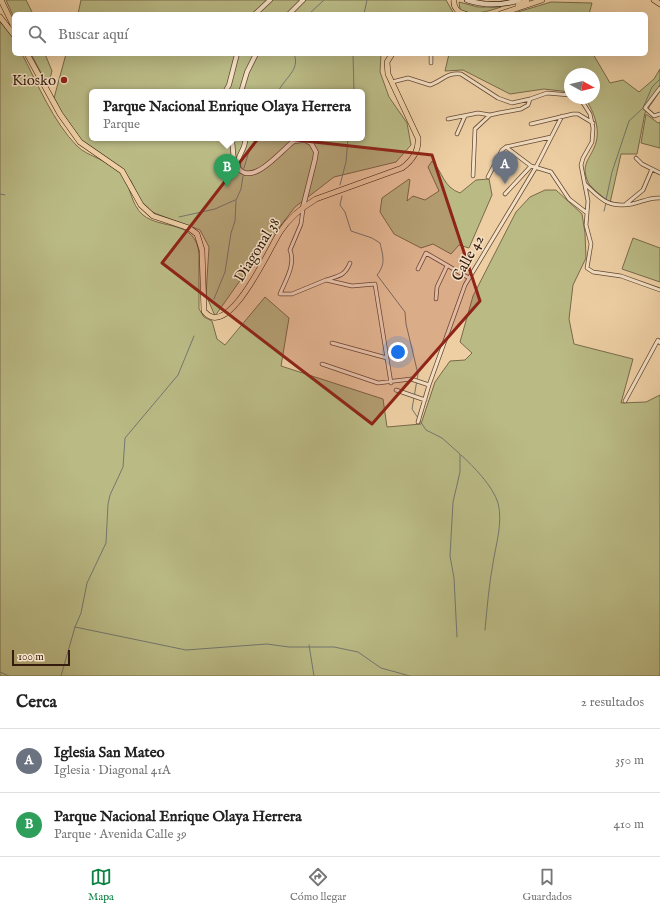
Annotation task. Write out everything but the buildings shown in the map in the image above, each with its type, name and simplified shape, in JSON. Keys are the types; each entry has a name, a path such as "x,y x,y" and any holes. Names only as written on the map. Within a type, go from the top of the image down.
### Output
{"main road":[{"path":"1,0 12,23"},
{"path":"454,0 455,6 460,12"},
{"path":"467,0 476,3 498,5 519,0"},
{"path":"511,10 527,0"},
{"path":"506,12 542,0"},
{"path":"654,0 660,4"},
{"path":"0,17 12,32"},
{"name":"Diagonal 38","path":"28,56 60,114 80,142 122,171 141,206 153,216 189,228 197,234 202,250 204,312 213,317 220,316 228,312 243,296 260,270 279,233 292,217 303,207 316,199 402,168 413,158 418,144 418,138 391,83 387,68 391,56"}],"street":[{"path":"257,12 270,0"},
{"path":"290,12 303,0"},
{"path":"227,89 236,56"},
{"path":"242,89 247,72 255,56"},
{"path":"431,56 431,63"},
{"path":"391,83 408,78 430,85 446,75 461,74 498,98 508,102 517,103 530,100 546,93 564,94"},
{"path":"660,88 644,108 654,116 660,114"},
{"path":"448,120 478,113 490,115 521,109 528,105 530,100"},
{"path":"585,104 593,123 592,142 582,161 588,201 586,225 591,244 590,257 587,265 589,270 621,276 660,290"},
{"path":"531,124 576,114 593,123"},
{"path":"472,176 475,129 490,115"},
{"path":"457,134 465,116"},
{"name":"Calle 42","path":"418,422 429,384 462,291 536,167 562,116"},
{"path":"488,177 502,150 506,147 551,137"},
{"path":"232,141 235,161 239,168 248,173 264,168 293,141"},
{"path":"239,168 238,158 245,146 245,141"},
{"path":"307,141 311,143 316,152 315,159 303,207 301,224 290,250 292,254 290,269 280,294 292,294 326,280 341,276 348,270 350,263"},
{"path":"506,147 530,166 551,172 569,199 587,213"},
{"path":"636,158 660,173"},
{"path":"505,194 520,175 530,166"},
{"path":"626,204 642,190 652,169"},
{"path":"520,175 526,184"},
{"path":"585,184 606,203 626,204 656,198 660,200"},
{"path":"418,269 426,253 469,278"},
{"path":"436,299 437,287 447,266"},
{"path":"326,280 352,286 375,284 391,383"},
{"path":"625,401 659,342"},
{"path":"332,344 387,358"},
{"path":"322,364 365,380 378,383 391,383 411,379 429,384"},
{"path":"396,390 425,400"}],"highlighted area":[{"path":"260,136 432,155 480,301 372,424 162,263"}],"green space":[{"path":"6,0 26,0 32,12 12,12 12,14"},
{"path":"81,0 446,0 453,12 78,12"},
{"path":"459,2 478,7 501,7 480,12 466,12 460,9"},
{"path":"551,2 592,3 590,12 518,12"},
{"path":"0,20 12,35 12,56 23,56 53,114 77,146 87,153 111,165 121,173 127,183 135,205 143,215 150,220 185,230 192,235 199,254 199,309 204,317 212,321 217,339 225,345 265,297 289,318 281,366 383,399 387,427 421,424 435,382 450,361 465,360 472,353 460,342 473,296 516,212 530,197 545,190 556,190 582,214 585,233 586,258 573,285 569,319 574,344 633,359 621,403 646,402 660,395 660,676 0,676"},
{"path":"32,56 46,56 52,71 48,86"},
{"path":"65,56 381,56 380,72 389,97 407,123 411,145 396,162 334,177 295,207 261,251 215,316 206,295 209,247 200,230 149,211 141,202 131,181 122,170 82,143 68,125 54,98"},
{"path":"449,56 594,56 610,83 623,80 639,92 654,79 660,69 660,91 645,113 637,154 621,154 610,203 590,185 585,172 586,164 596,142 596,122 588,104 600,104 600,68 564,68 564,91 544,89 510,94 463,70 445,71"},
{"path":"646,114 658,123 660,122 660,148 641,143"},
{"path":"432,161 450,187 460,193 476,180 489,179 492,195 469,248 459,245 451,254 433,244 421,248 394,234 380,212 382,198 409,179 407,201 413,196 425,200 439,191 428,167"},
{"path":"633,238 660,248 660,282 622,269"}],"waterway":[{"path":"311,12 324,0"},
{"path":"364,12 367,0"},
{"path":"280,89 294,69 296,60 295,56"},
{"path":"353,56 354,89"},
{"path":"606,200 612,172 629,121 643,108 652,87 660,79"},
{"path":"244,168 249,151 255,141"},
{"path":"340,185 346,162 348,141"},
{"path":"214,299 225,272 231,233 235,221 236,200 241,189 243,176"},
{"path":"0,194 5,195"},
{"path":"342,196 340,205 345,212 351,231 372,238 380,243 383,263 377,275 405,312 406,324 418,374 412,409 418,418"},
{"path":"179,217 215,209 235,200"},
{"path":"604,211 606,203"},
{"path":"61,676 75,627 81,613 87,583 106,543 108,504 110,495 123,467 125,438 178,375 194,336"},
{"path":"420,421 426,430 442,438 460,454 460,472 453,502 450,556 454,578 457,637"},
{"path":"461,455 477,471 492,490 498,503 499,510 500,518 490,580 485,630"},
{"path":"75,627 186,650 267,644 289,647 334,647 358,652 381,668 410,676"},
{"path":"309,645 314,676"},
{"path":"0,672 9,676"}],"place":[{"name":"Kiosko","path":"64,80"},
{"name":"Iglesia San Mateo","path":"505,184"},
{"name":"Parque Nacional Enrique Olaya Herrera","path":"227,187"}]}
